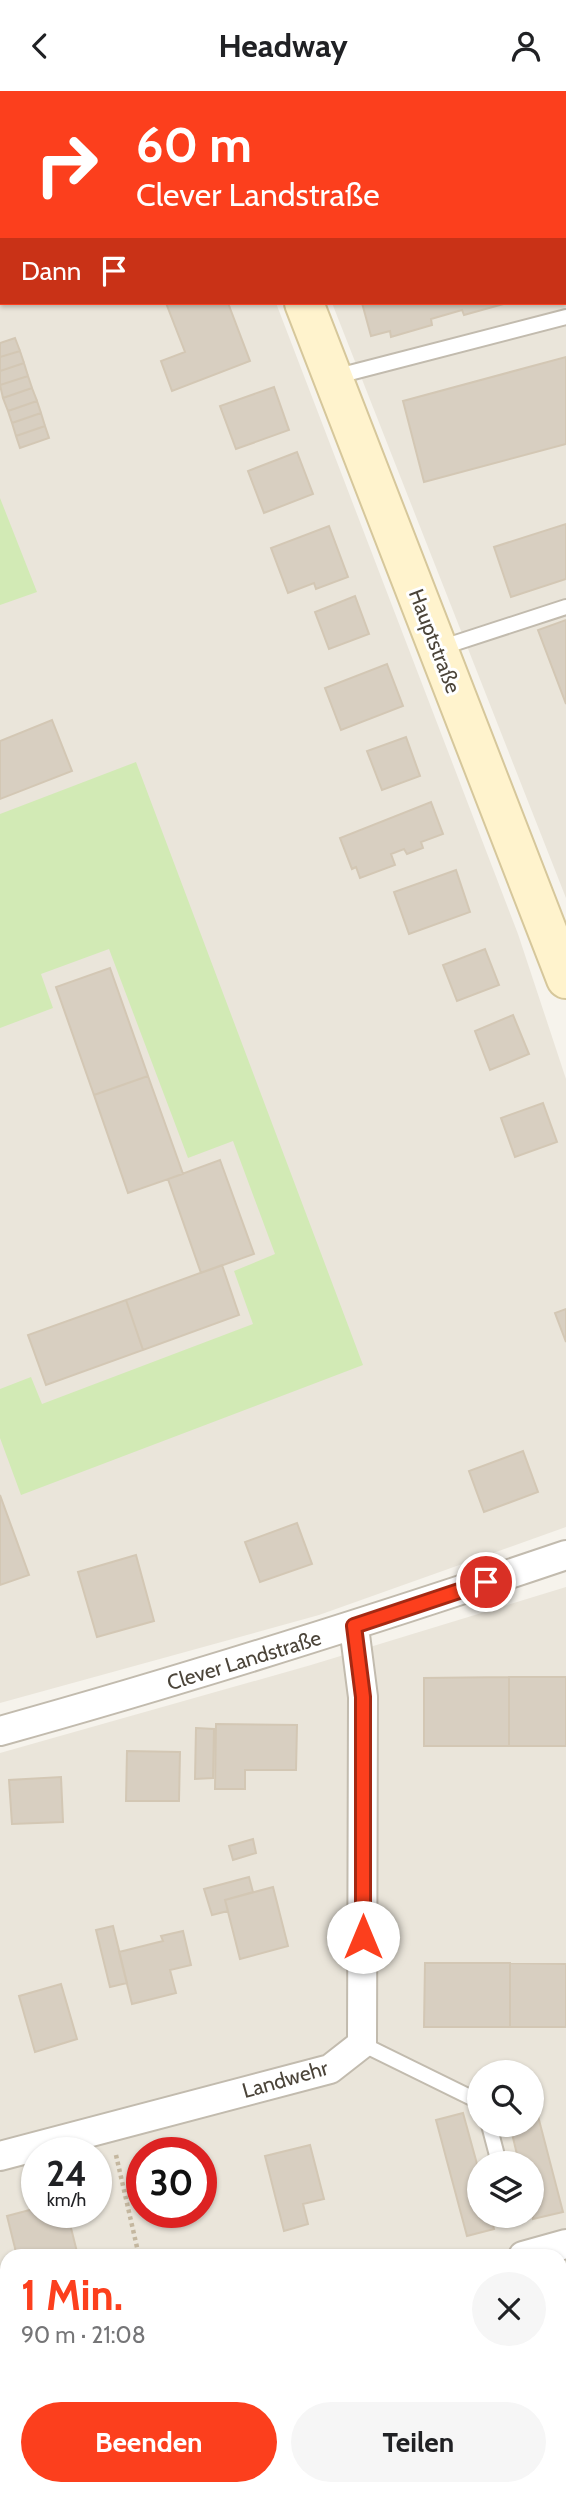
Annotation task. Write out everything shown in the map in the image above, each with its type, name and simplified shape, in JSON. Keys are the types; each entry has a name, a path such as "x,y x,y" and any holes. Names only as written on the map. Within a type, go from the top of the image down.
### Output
{"main road":[{"name":"Hauptstraße","path":"305,305 566,979"}],"street":[{"name":"Clever Landstraße","path":"0,1731 117,1699 354,1626 566,1555"},
{"path":"354,1626 363,1697 362,2044"},
{"name":"Landwehr","path":"0,2156 330,2069 362,2044"},
{"path":"548,2249 566,2244"}],"lane":[{"path":"333,377 566,317"},
{"path":"438,648 566,607"},
{"path":"362,2044 467,2096"}],"path":[{"path":"109,2127 137,2249"}],"shaded area":[{"path":"0,305 277,305 518,934 566,1079 566,1527 319,1615 0,1703"},
{"path":"333,305 566,305 566,898"},
{"path":"566,1587 566,2249 0,2249 0,1753 311,1665"}],"green space":[{"path":"0,498 37,592 0,605"},
{"path":"136,762 363,1365 21,1495 0,1438 0,1389 31,1377 42,1404 253,1324 234,1271 275,1254 233,1141 188,1158 109,949 41,974 53,1008 0,1028 0,814"}],"building":[{"path":"167,305 229,305 250,361 172,391 161,361 185,352"},
{"path":"363,305 500,305 464,315 462,310 431,319 432,325 391,337 390,331 371,336"},
{"path":"15,338 20,351 0,357 0,343"},
{"path":"20,351 24,363 0,371 0,357"},
{"path":"566,357 566,444 424,482 403,401"},
{"path":"24,363 28,376 0,385 0,371"},
{"path":"28,376 32,388 3,398 0,385"},
{"path":"274,387 289,430 236,449 220,406"},
{"path":"32,388 37,401 8,411 3,398"},
{"path":"37,401 41,413 12,423 8,411"},
{"path":"41,413 45,426 16,436 12,423"},
{"path":"45,426 49,438 20,448 16,436"},
{"path":"297,452 313,494 264,513 248,471"},
{"path":"566,524 566,579 511,597 494,547"},
{"path":"329,526 348,577 316,589 314,583 288,593 271,548"},
{"path":"355,596 369,634 329,649 315,612"},
{"path":"566,620 566,704 538,630"},
{"path":"387,664 403,706 341,730 325,688"},
{"path":"52,720 72,771 0,799 0,741"},
{"path":"406,737 420,776 382,790 367,751"},
{"path":"431,802 443,834 421,842 423,848 407,854 404,849 391,854 395,865 360,878 356,867 352,869 340,838"},
{"path":"456,870 470,912 409,934 394,892"},
{"path":"485,949 499,985 457,1001 443,965"},
{"path":"110,968 148,1076 94,1095 56,987"},
{"path":"513,1015 529,1054 490,1070 475,1031"},
{"path":"148,1076 183,1174 128,1193 94,1095"},
{"path":"543,1103 557,1142 515,1157 501,1118"},
{"path":"220,1160 254,1254 201,1273 168,1179"},
{"path":"222,1265 239,1315 143,1350 126,1300"},
{"path":"126,1300 143,1350 46,1385 28,1335"},
{"path":"566,1309 566,1342 555,1313"},
{"path":"523,1451 538,1492 484,1512 469,1471"},
{"path":"0,1495 29,1575 0,1585"},
{"path":"297,1523 312,1564 260,1582 245,1542"},
{"path":"136,1555 154,1621 97,1637 78,1572"},
{"path":"509,1677 566,1677 566,1746 509,1746"},
{"path":"509,1677 509,1746 424,1746 424,1678"},
{"path":"216,1724 297,1725 296,1770 245,1770 245,1789 215,1789"},
{"path":"196,1728 214,1729 213,1778 195,1779"},
{"path":"127,1751 180,1752 179,1801 126,1801"},
{"path":"61,1777 63,1822 12,1824 9,1780"},
{"path":"253,1839 256,1853 233,1860 229,1846"},
{"path":"249,1877 253,1892 225,1900 228,1911 212,1915 204,1889"},
{"path":"273,1887 288,1946 240,1959 225,1900"},
{"path":"113,1926 127,1983 110,1987 96,1930"},
{"path":"183,1931 191,1965 170,1970 176,1993 132,2004 119,1952 163,1941 161,1936"},
{"path":"425,1963 510,1963 510,2027 424,2027"},
{"path":"510,1963 566,1964 566,2027 510,2027"},
{"path":"61,1984 77,2039 35,2052 19,1996"},
{"path":"463,2113 467,2137 470,2137 473,2151 467,2151 467,2228 494,2229 467,2236 436,2120"},
{"path":"513,2137 543,2137 563,2212 544,2216 544,2151 516,2151"},
{"path":"310,2145 324,2199 303,2204 308,2224 284,2231 265,2156"},
{"path":"21,2212 21,2228 71,2228 76,2249 15,2249 7,2216"}],"route":[{"path":"363,1937 363,1697 354,1626 486,1582"}]}
